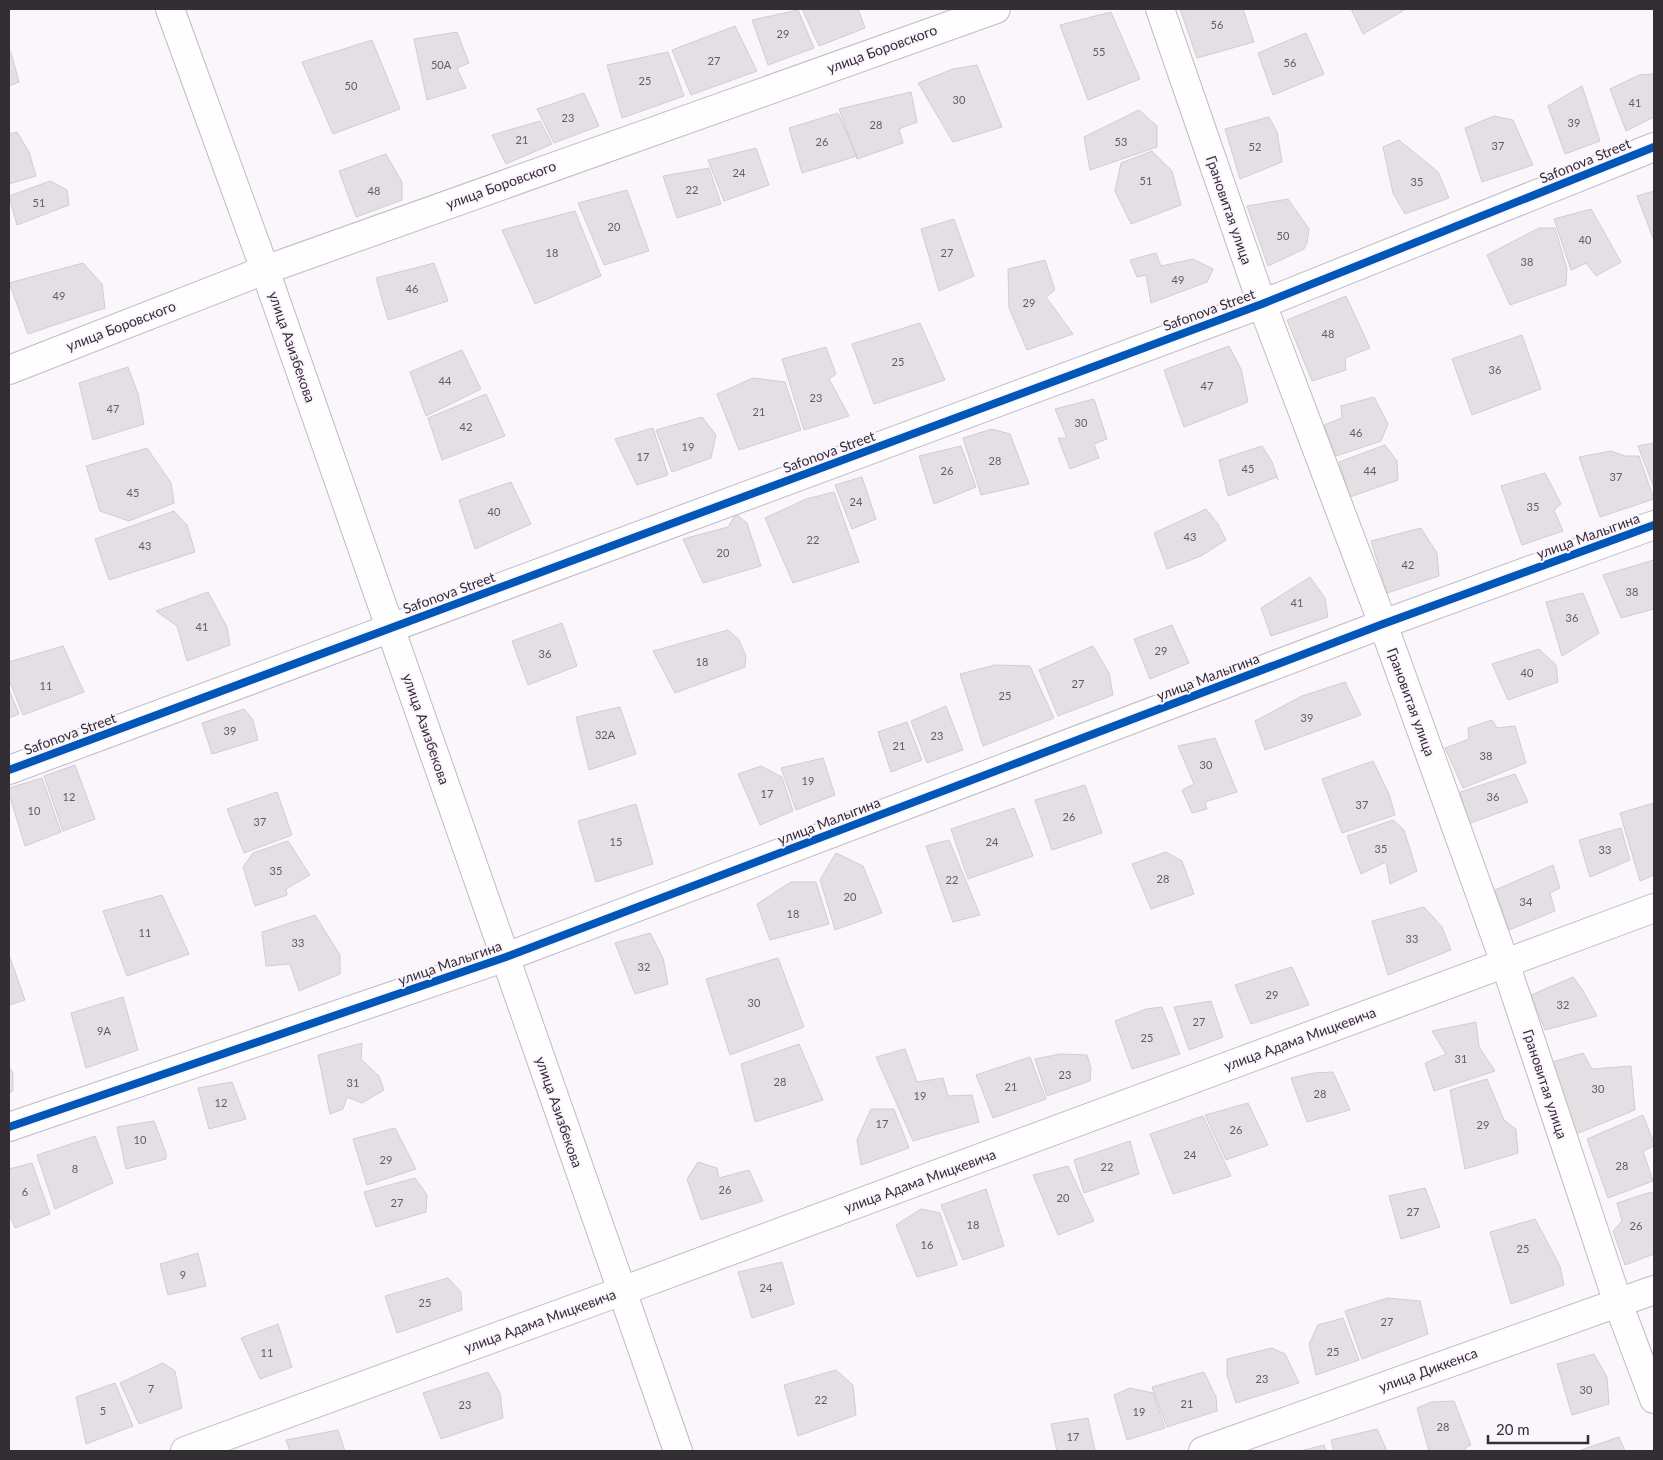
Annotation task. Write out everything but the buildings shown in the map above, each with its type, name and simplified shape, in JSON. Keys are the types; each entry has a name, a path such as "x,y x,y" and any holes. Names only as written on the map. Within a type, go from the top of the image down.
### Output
{"street":[{"name":"улица Азизбекова","path":"170,9 265,270 678,1451"},
{"name":"улица Боровского","path":"9,370 265,270 996,9"},
{"name":"Грановитая улица","path":"1160,9 1262,304 1383,624 1505,963 1618,1303 1654,1399"},
{"name":"Safonova Street","path":"9,770 1262,304 1654,147"},
{"name":"улица Малыгина","path":"9,1127 506,957 1383,624 1654,526"},
{"name":"улица Адама Мицкевича","path":"185,1451 1654,908"},
{"name":"улица Диккенса","path":"1203,1451 1654,1290"}],"cycle path":[{"path":"9,770 1262,304 1654,147"},
{"path":"9,1127 506,957 1383,624 1654,525"}]}
